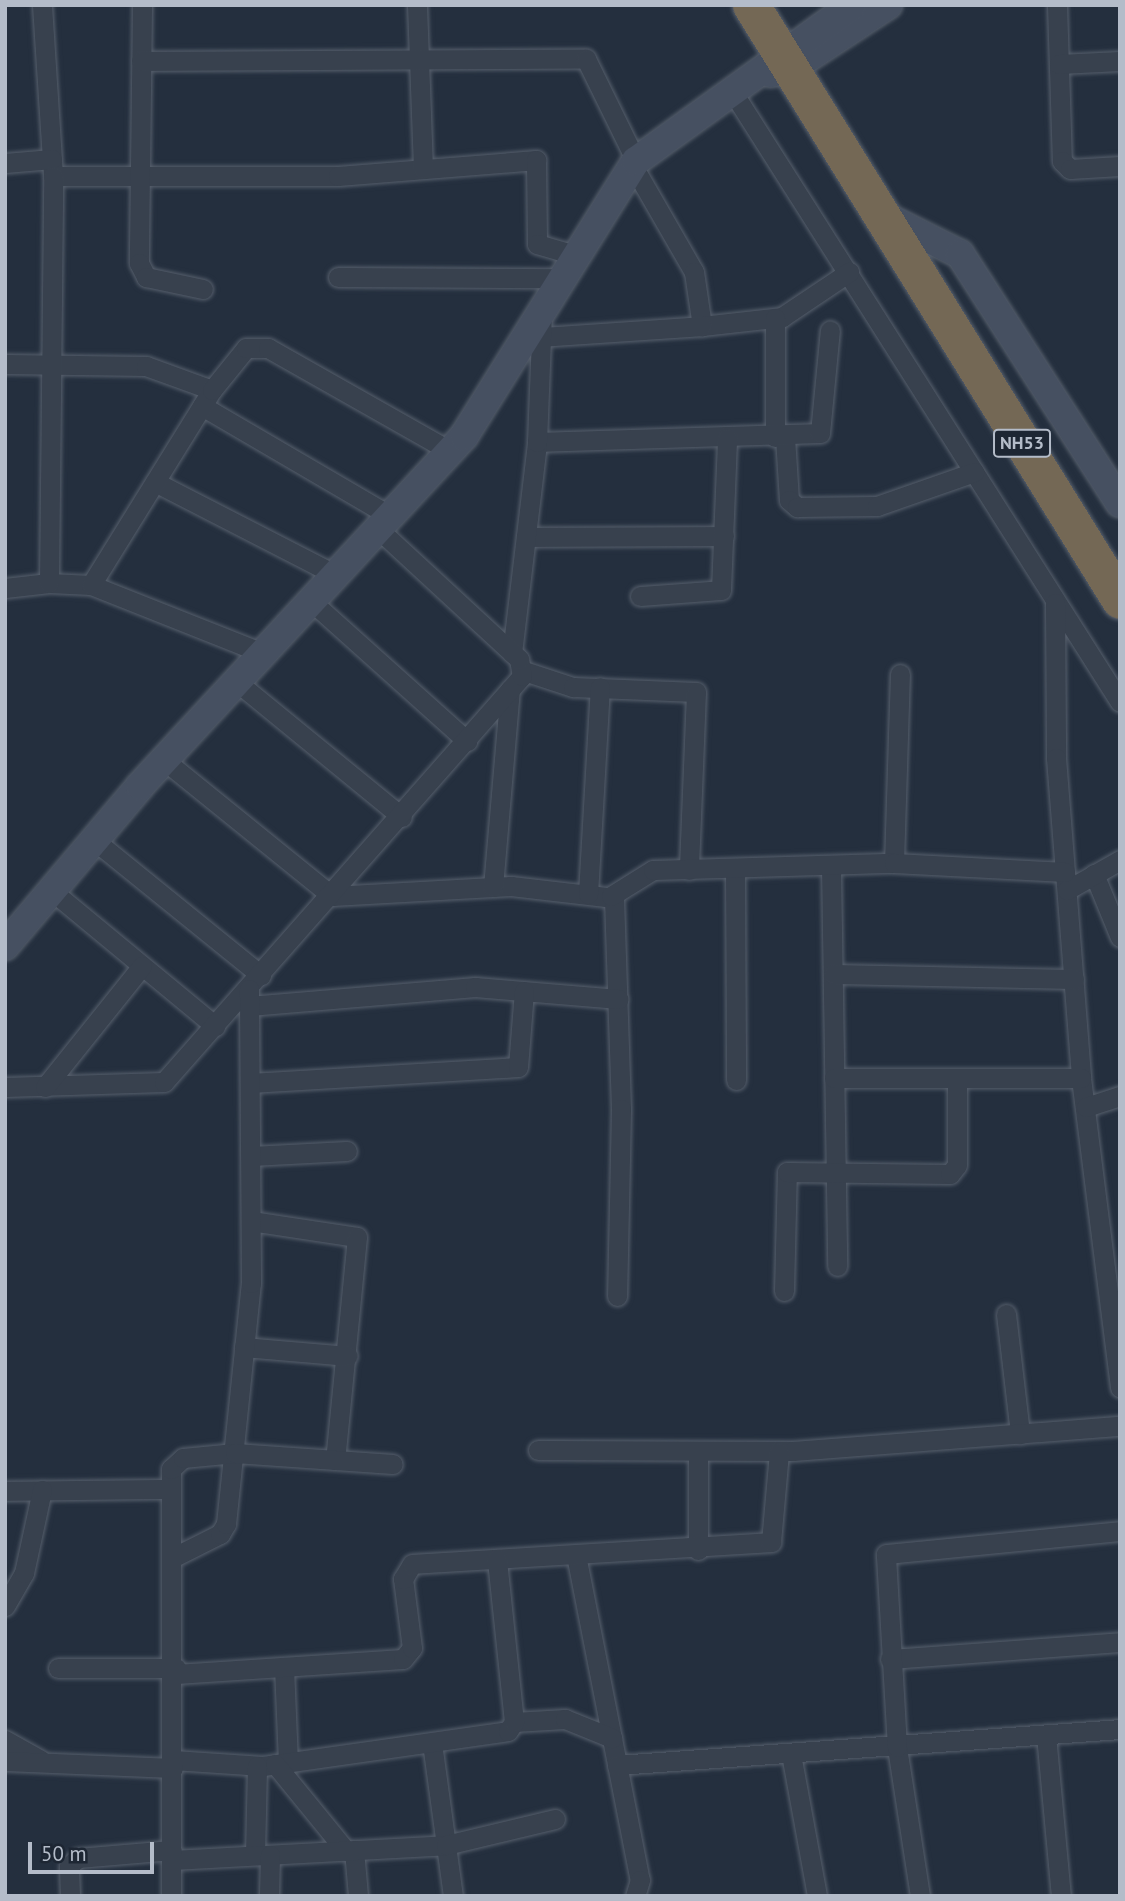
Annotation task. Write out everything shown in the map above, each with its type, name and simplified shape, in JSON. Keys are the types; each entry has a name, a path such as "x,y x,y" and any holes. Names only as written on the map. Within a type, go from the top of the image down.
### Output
{"highway":[{"name":"NH53","path":"751,5 778,65 882,215 1120,600"}],"main road":[{"path":"778,65 852,5"},
{"path":"5,946 164,760 450,451 635,163 778,65 888,5"},
{"path":"882,215 960,254 1120,503"}],"street":[{"path":"42,5 52,167 49,583"},
{"path":"142,5 141,274 203,289"},
{"path":"417,5 415,58 423,169"},
{"path":"1057,5 1064,165 1120,166"},
{"path":"141,61 415,58 586,60 635,163 694,272 702,326"},
{"path":"1059,64 1120,61"},
{"path":"734,94 1120,702"},
{"path":"5,163 140,176 423,169 536,160 537,244 568,266"},
{"path":"338,277 568,266"},
{"path":"541,337 702,326 775,317 793,312 849,272"},
{"path":"512,653 537,442 542,308"},
{"path":"775,317 780,437 789,500 797,507 877,506 974,472"},
{"path":"537,442 816,435 824,427 830,330"},
{"path":"91,585 207,398 246,348 268,348 450,451"},
{"path":"5,364 146,366 207,398 384,523 512,653 524,671 573,687 696,692 689,870"},
{"path":"640,596 721,590 727,438"},
{"path":"155,482 336,575"},
{"path":"526,537 724,536"},
{"path":"5,588 49,583 91,585 263,653"},
{"path":"311,601 467,741"},
{"path":"1055,603 1066,881 1081,1078 1120,1388"},
{"path":"5,1087 159,1084 253,990 524,671"},
{"path":"894,863 900,674"},
{"path":"236,682 402,817"},
{"path":"588,894 600,688"},
{"path":"493,887 510,690"},
{"path":"164,760 332,896 493,887 611,896 643,872 894,863 1066,881 1094,874 1120,860"},
{"path":"94,840 253,990 465,988 618,999"},
{"path":"831,867 837,1266"},
{"path":"735,870 736,1080"},
{"path":"1094,874 1120,937"},
{"path":"52,891 215,1026"},
{"path":"611,896 618,999 617,1296"},
{"path":"45,1087 142,966"},
{"path":"833,974 1074,979"},
{"path":"172,1558 224,1530 244,1347 251,1221 250,1083 253,990"},
{"path":"250,1083 518,1068 524,991"},
{"path":"834,1078 1081,1078"},
{"path":"784,1291 784,1178 794,1169 954,1171 957,1078"},
{"path":"1086,1107 1120,1096"},
{"path":"251,1156 347,1151"},
{"path":"251,1221 357,1237 348,1356 336,1451"},
{"path":"1006,1314 1020,1434"},
{"path":"244,1347 348,1356"},
{"path":"538,1450 779,1452 1120,1426"},
{"path":"172,1896 176,1671 170,1489 175,1462 234,1449 336,1451 393,1464"},
{"path":"698,1451 698,1550"},
{"path":"58,1668 176,1671 284,1667 408,1657 407,1567 497,1559 698,1550 771,1542 779,1452"},
{"path":"5,1491 170,1489"},
{"path":"5,1605 24,1573 42,1490"},
{"path":"920,1896 897,1748 886,1554 1120,1531"},
{"path":"576,1555 640,1880 635,1896"},
{"path":"497,1559 514,1722"},
{"path":"890,1659 1120,1642"},
{"path":"269,1896 263,1855 284,1667"},
{"path":"5,1761 273,1765 502,1734 514,1722 565,1719 612,1738"},
{"path":"617,1765 897,1748 1120,1729"},
{"path":"1046,1735 1061,1896"},
{"path":"5,1740 45,1762"},
{"path":"432,1743 453,1896"},
{"path":"791,1754 817,1896"},
{"path":"273,1765 350,1850 358,1896"},
{"path":"70,1896 69,1866 78,1857 263,1855 446,1845 555,1819"}]}
